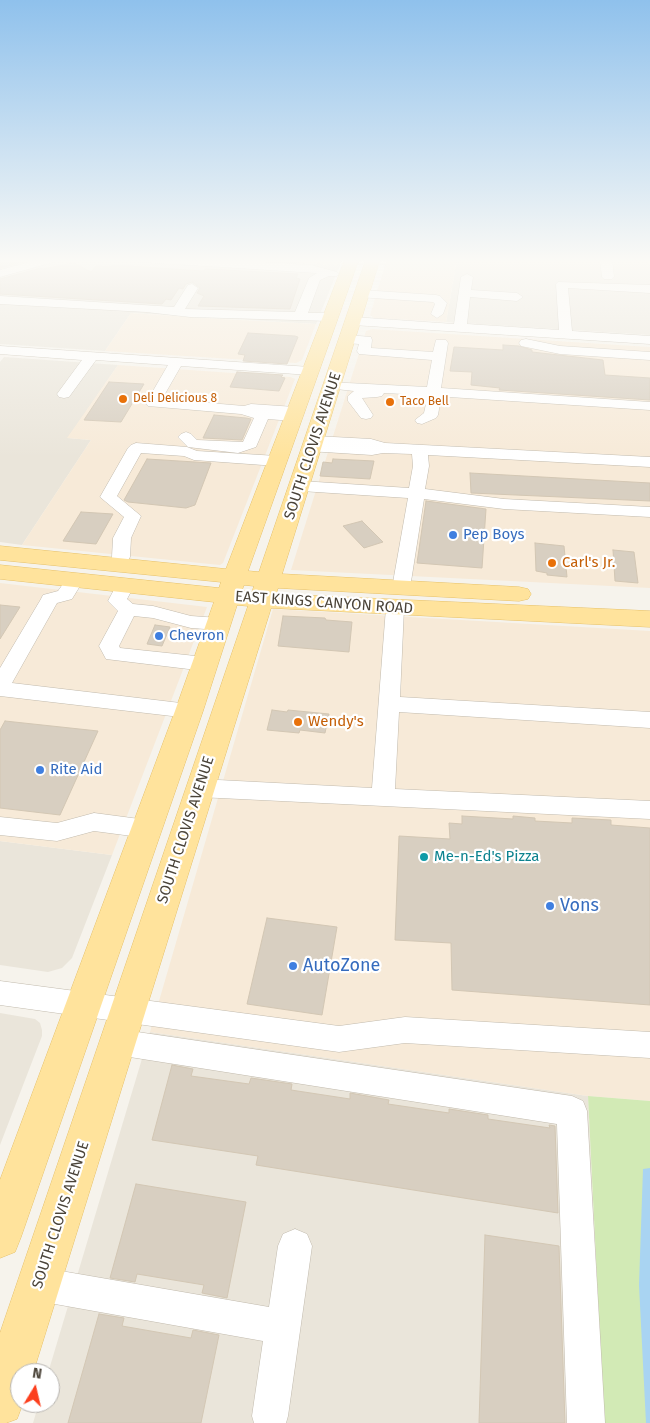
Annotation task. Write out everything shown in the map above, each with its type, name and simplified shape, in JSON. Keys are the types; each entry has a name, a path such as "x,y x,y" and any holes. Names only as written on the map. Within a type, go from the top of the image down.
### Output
{"main road":[{"name":"SOUTH CLOVIS AVENUE","path":"0,1237 327,325"},
{"path":"349,325 355,333"},
{"name":"SOUTH CLOVIS AVENUE","path":"0,1402 332,385 355,333 356,325"},
{"path":"310,371 320,377 318,397 326,408"},
{"path":"294,414 305,421 301,439 303,443 314,444"},
{"name":"EAST KINGS CANYON ROAD","path":"0,553 123,586"},
{"name":"EAST KINGS CANYON ROAD","path":"0,572 123,586 232,587 398,598 650,619"},
{"name":"EAST KINGS CANYON ROAD","path":"398,598 650,601"}],"street":[{"path":"355,333 390,325"},
{"path":"355,333 393,334 396,325"},
{"path":"404,325 531,343 560,350 650,356"},
{"path":"565,325 566,334"},
{"path":"442,332 460,328 650,340"},
{"path":"433,392 442,332"},
{"path":"355,333 364,351 389,348 438,356"},
{"path":"0,350 310,371"},
{"path":"64,394 92,356"},
{"path":"178,362 153,403 246,410 251,408 294,414"},
{"path":"332,385 650,406"},
{"path":"366,415 354,398 362,392 421,397 430,400 433,403 431,415 422,420"},
{"path":"246,410 249,413 294,414"},
{"path":"186,436 194,444 238,448 248,446 251,444 263,414"},
{"path":"314,444 372,450 383,448 650,462"},
{"path":"205,664 113,654 109,646 123,586 122,538 133,516 108,497 136,448 187,452 194,455 277,461"},
{"path":"384,797 389,704 398,598 421,466 420,450"},
{"path":"300,486 416,493 504,504 650,512"},
{"path":"74,581 65,595 50,599 0,687 189,711"},
{"path":"123,586 153,612 191,622 219,624"},
{"path":"389,704 650,720"},
{"path":"200,788 650,810"},
{"path":"0,826 57,832 94,822 147,829"},
{"path":"0,992 84,1005 122,1027 572,1111 586,1423"},
{"path":"122,1027 340,1039 405,1030 650,1045"},
{"path":"270,1416 295,1246"},
{"path":"38,1284 283,1327"}],"shaded area":[{"path":"0,325 123,325 105,351 0,344"},
{"path":"123,325 315,325 302,360 296,363 105,351"},
{"path":"499,325 650,325 650,335"},
{"path":"372,329 650,347 650,588 291,570 366,331"},
{"path":"4,357 118,365 68,438 91,440 22,545 0,542 0,362"},
{"path":"118,365 291,377 295,379 223,563 220,565 22,545 91,440 67,438"},
{"path":"0,583 207,607 112,855 0,841"},
{"path":"273,609 650,631 650,1101 588,1096 150,1032"},
{"path":"0,841 112,855 72,958 62,968 48,972 0,965"},
{"path":"0,1013 35,1019 40,1023 42,1036 0,1145"},
{"path":"150,1032 588,1096 604,1423 33,1423 36,1413 60,1413 60,1363 51,1363"}],"green space":[{"path":"588,1096 650,1101 650,1423 604,1423"}],"water":[{"path":"650,1168 650,1423 646,1423 639,1285 643,1169"}],"building":[{"path":"248,333 298,337 287,364 243,361 245,355 238,354"},
{"path":"503,345 519,346 532,350 532,352 603,360 605,375 650,378 650,400 499,390 500,388 471,385 472,372 450,371 454,347 503,350"},
{"path":"237,372 283,375 281,377 285,378 279,391 230,387"},
{"path":"109,382 144,384 121,422 84,420"},
{"path":"214,415 251,419 242,440 203,438"},
{"path":"147,459 211,463 195,505 186,508 124,500"},
{"path":"333,459 374,461 370,479 320,476 323,462 332,463"},
{"path":"470,473 650,483 650,501 471,493"},
{"name":"Pep Boys","path":"426,501 486,509 482,568 417,563"},
{"path":"81,512 113,514 96,544 63,541"},
{"path":"362,521 383,542 364,548 343,526"},
{"name":"Carl's Jr.","path":"535,543 564,546 567,577 547,575 547,573 536,571"},
{"path":"613,550 634,552 638,583 615,581"},
{"path":"0,605 20,607 0,639"},
{"path":"283,616 325,618 326,620 352,622 349,652 278,646"},
{"name":"Chevron","path":"155,625 170,627 162,646 147,644"},
{"name":"Wendy's","path":"272,710 329,714 325,733 300,730 299,733 267,730"},
{"name":"Rite Aid","path":"5,721 98,731 60,815 0,808 0,730"},
{"name":"Vons","path":"462,816 513,819 513,816 535,818 535,821 572,823 572,818 611,820 611,825 650,828 650,1005 452,990 451,943 395,940 399,836 450,839 449,823 462,824"},
{"name":"AutoZone","path":"267,918 337,927 322,1015 247,1004"},
{"path":"172,1065 193,1069 191,1076 249,1084 251,1078 292,1084 291,1090 350,1099 350,1093 389,1100 388,1104 449,1113 449,1109 488,1115 488,1119 550,1128 549,1125 555,1126 558,1213 256,1165 258,1156 152,1140"},
{"path":"136,1184 246,1202 227,1298 202,1293 204,1285 137,1274 135,1282 110,1278"},
{"path":"485,1235 559,1246 565,1423 479,1423"},
{"path":"99,1314 124,1318 122,1326 191,1338 193,1330 219,1335 201,1423 68,1423"}],"place":[{"name":"Deli Delicious 8","path":"123,399"},
{"name":"Taco Bell","path":"390,402"},
{"name":"Pep Boys","path":"453,535"},
{"name":"Carl's Jr.","path":"552,563"},
{"name":"Chevron","path":"159,636"},
{"name":"Wendy's","path":"298,722"},
{"name":"Rite Aid","path":"40,770"},
{"name":"Me-n-Ed's Pizza","path":"424,857"},
{"name":"Vons","path":"550,906"},
{"name":"AutoZone","path":"293,966"}]}
